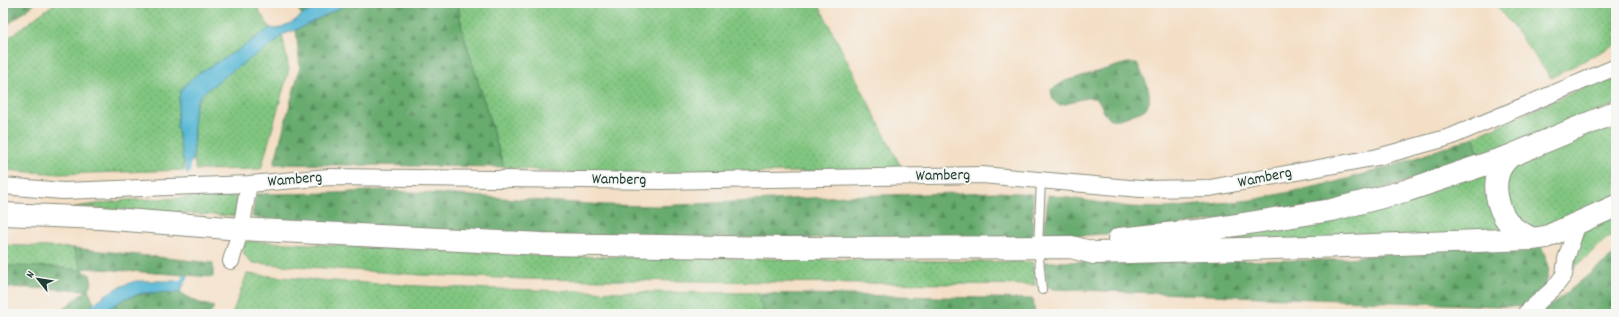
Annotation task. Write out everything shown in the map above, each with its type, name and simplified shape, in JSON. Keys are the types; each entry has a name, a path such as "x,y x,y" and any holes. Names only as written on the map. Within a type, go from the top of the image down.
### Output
{"main road":[{"path":"3,214 100,218 241,229 541,244 784,248 1071,247 1094,241 1204,230 1332,210 1405,191 1510,156 1616,112"},
{"path":"1510,156 1498,173 1496,191 1498,202 1506,220 1513,227 1539,238"},
{"path":"1071,247 1094,253 1347,246 1539,238 1616,206"}],"street":[{"name":"Wamberg","path":"3,186 63,191 249,184 329,177 660,181 982,175 1140,189 1210,188 1378,157 1450,137 1616,67"},
{"name":"Wamberg","path":"231,261 241,229 249,184"},
{"path":"1525,314 1554,288 1564,275 1566,259 1578,223"},
{"path":"1539,238 1558,247 1566,259"}],"lane":[{"path":"1041,180 1038,247 1042,290"}],"green space":[{"path":"3,3 36,3 3,28"},
{"path":"55,3 254,3 270,28 238,50 199,73 177,126 184,170 60,174 3,170 3,42"},
{"path":"293,3 325,3 302,15"},
{"path":"349,3 458,3 462,29 504,167 274,164 300,67 296,30"},
{"path":"458,3 818,3 903,171 584,174 504,167 462,29"},
{"path":"1495,3 1616,3 1616,44 1551,78"},
{"path":"282,35 289,69 261,169 196,170 194,156 194,108 197,100 222,77 276,42"},
{"path":"1127,63 1137,63 1145,79 1150,99 1145,109 1142,111 1116,120 1111,119 1105,114 1097,99 1094,98 1085,98 1062,105 1058,105 1053,100 1051,90 1065,81"},
{"path":"1616,73 1616,104 1479,158 1474,137"},
{"path":"1616,116 1616,196 1550,229 1531,229 1514,219 1504,183 1512,165"},
{"path":"1474,137 1479,158 1331,205 1120,233 1044,238 1048,195 1130,207 1166,208 1252,200 1332,183 1393,166"},
{"path":"1485,169 1504,236 1206,245 1205,235"},
{"path":"382,190 605,205 658,206 848,196 998,192 1033,194 1032,240 522,236 276,221 252,217 256,194 336,193"},
{"path":"238,196 235,216 74,207 127,200"},
{"path":"1616,213 1616,234 1607,238 1574,268 1576,242 1582,232 1592,223"},
{"path":"247,241 554,256 1032,262 1035,285 525,279 422,275 253,263 243,252 243,243"},
{"path":"1539,243 1548,265 1548,277 1539,299 1522,307 1053,289 1047,286 1045,262 1332,260 1416,250"},
{"path":"3,245 73,248 82,270 54,267 3,266"},
{"path":"73,248 213,263 213,277 86,268 82,270"},
{"path":"1616,253 1616,308 1608,314 1540,314"},
{"path":"3,266 54,267 82,270 90,275 92,283 88,290 94,302 84,314 57,314 87,290 3,287"},
{"path":"247,274 374,284 438,287 565,291 757,293 764,314 232,314"},
{"path":"159,292 180,292 194,301 214,307 210,314 99,314 119,301 127,298"},
{"path":"757,293 1033,299 1035,314 764,314"}],"water":[{"path":"325,3 349,3 296,30 282,35 276,42 235,69 203,93 197,101 194,114 193,161 184,164 177,126 180,92 187,83 199,73 238,50 270,28 277,29 293,22 302,15"},
{"path":"136,281 175,281 184,284 180,292 143,293 126,298 99,314 84,314 108,293"}],"waterway":[{"path":"188,157 188,171"},
{"path":"174,285 183,281 186,277"}]}
